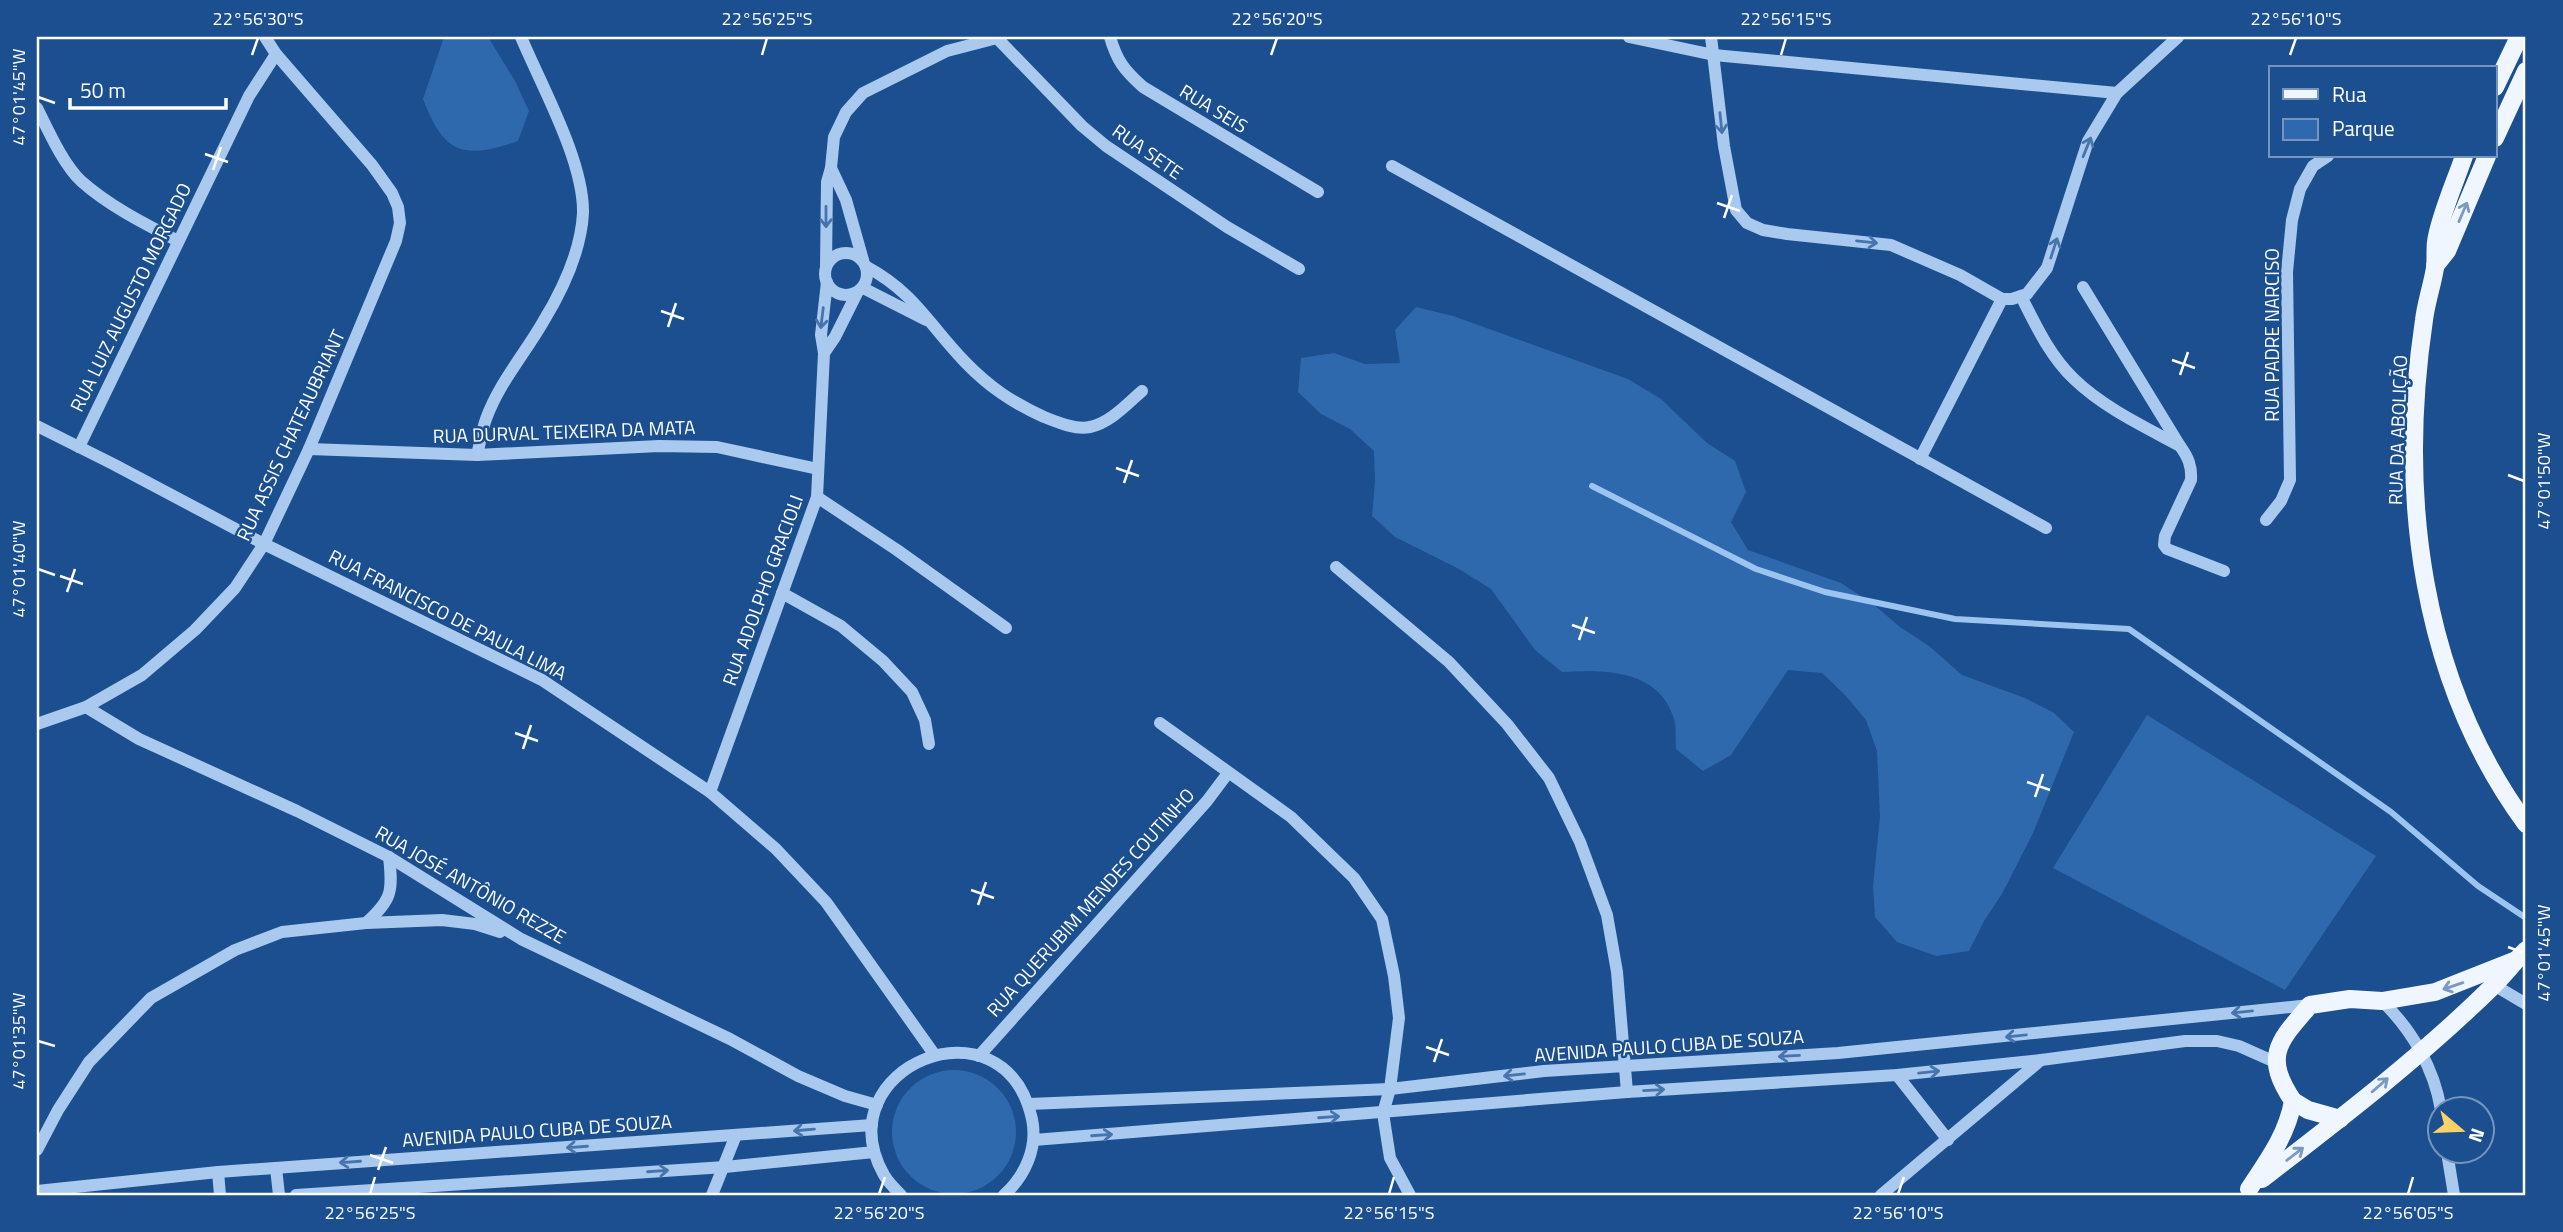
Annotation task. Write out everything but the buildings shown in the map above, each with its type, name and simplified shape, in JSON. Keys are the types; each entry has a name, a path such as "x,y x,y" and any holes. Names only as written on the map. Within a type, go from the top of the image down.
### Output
{"main road":[{"path":"2496,86 2519,37"},
{"path":"2496,136 2526,71"},
{"name":"RUA DA ABOLIÇÃO","path":"2463,158 2436,241 2435,266 2424,319 2416,398 2416,513 2422,572 2431,620 2448,676 2476,741 2508,800 2526,824"},
{"name":"RUA DA ABOLIÇÃO","path":"2435,266 2447,251 2486,158"},
{"path":"2245,1192 2340,1119 2420,1051 2494,985 2523,954"},
{"path":"2340,1119 2308,1110 2293,1101 2279,1080 2275,1062 2283,1037 2310,1005 2350,999 2382,1001 2435,992 2523,954"},
{"path":"2245,1192 2282,1136 2289,1122 2293,1101"}],"street":[{"path":"265,37 276,54"},
{"path":"477,455 486,419 505,380 559,294 576,248 583,212 578,178 563,132 521,37"},
{"path":"831,168 846,200 865,263 867,281 860,290 845,296 836,293 827,282 826,267 827,182 834,137 846,112 863,93 947,51 999,37"},
{"name":"RUA SETE","path":"999,37 1082,126 1106,146 1227,227 1299,270"},
{"name":"RUA SEIS","path":"1110,37 1115,55 1124,70 1143,87 1318,192"},
{"path":"1629,37 1714,55 2117,93"},
{"path":"1711,37 1724,146 1736,211 1747,223 1763,230 1787,234 1891,245 1960,275 2002,299 2027,294 2047,268 2088,141 2117,93 2178,37"},
{"name":"RUA ASSIS CHATEAUBRIANT","path":"37,724 86,707 142,675 195,629 235,588 264,544 309,449 396,241 400,223 398,207 386,184 276,54"},
{"name":"RUA LUIZ AUGUSTO MORGADO","path":"79,447 249,96 276,54"},
{"path":"37,107 58,149 80,180 131,216 178,241"},
{"name":"RUA PADRE NARCISO","path":"2266,520 2281,501 2290,480 2287,272 2292,220 2300,189 2314,166 2325,158"},
{"path":"1392,166 2046,528"},
{"path":"826,267 835,256 843,253 857,256 906,292 965,362 992,386 1014,404 1056,422 1090,427 1114,415 1142,391"},
{"name":"RUA ADOLPHO GRACIOLI","path":"710,792 817,497 824,353 821,335 827,282"},
{"path":"2083,287 2188,458 2192,470 2191,480 2165,537 2164,545 2167,550 2224,572"},
{"path":"860,290 933,323"},
{"name":"RUA ADOLPHO GRACIOLI","path":"824,353 860,290"},
{"path":"2021,296 2043,340 2074,379 2105,402 2180,446"},
{"path":"1920,459 2002,299"},
{"name":"RUA FRANCISCO DE PAULA LIMA","path":"37,426 264,544 542,680 710,792 776,849 826,902 934,1054"},
{"name":"RUA DURVAL TEIXEIRA DA MATA","path":"309,449 477,455 659,446 717,447 818,469"},
{"path":"817,497 1006,628"},
{"path":"1336,567 1449,662 1507,724 1549,778 1580,842 1607,915 1617,972 1627,1092"},
{"path":"782,593 841,626 883,661 912,692 925,720 929,744"},
{"name":"RUA JOSÉ ANTÔNIO REZZE","path":"86,707 139,739 297,811 389,857 521,939 730,1039 798,1076 845,1096 877,1105"},
{"path":"1160,723 1291,817 1354,878 1382,919 1394,976 1399,1018 1390,1088 1383,1113 1390,1158 1410,1195"},
{"name":"RUA QUERUBIM MENDES COUTINHO","path":"979,1056 1207,802 1228,772"},
{"path":"366,923 386,905 392,880 389,857"},
{"path":"37,1150 58,1110 89,1062 151,998 235,950 282,932 366,923 442,920 475,924 521,939"},
{"path":"2494,985 2526,1004"},
{"path":"2382,1001 2399,1018 2420,1051 2438,1096"},
{"name":"AVENIDA PAULO CUBA DE SOUZA","path":"1029,1104 1390,1088 1544,1071 1838,1053 2310,1005"},
{"path":"1034,1140 1627,1092 1897,1075 2185,1041 2217,1041 2239,1046 2275,1062"},
{"path":"901,1195 884,1176 874,1152 872,1125 877,1105 890,1082 910,1065 934,1054 957,1052 979,1056 1000,1067 1017,1083 1029,1104 1034,1140 1026,1169 1004,1195"},
{"path":"1881,1195 2041,1060"},
{"path":"1897,1075 1948,1140"},
{"name":"AVENIDA PAULO CUBA DE SOUZA","path":"37,1191 218,1172 872,1125"},
{"path":"712,1195 736,1135"},
{"path":"296,1195 725,1167 874,1152"},
{"path":"2449,1166 2454,1195"},
{"path":"276,1168 279,1195"},
{"path":"218,1172 220,1195"}],"green space":[{"path":"444,37 488,37 515,81 529,111 518,141 469,151 458,148 439,131 423,99"},
{"path":"1416,307 1453,316 1628,379 1661,399 1707,443 1735,461 1746,492 1731,522 1748,550 1841,583 1929,646 1962,675 2025,698 2054,713 2074,732 2033,833 1969,951 1936,956 1897,942 1875,917 1873,886 1880,817 1877,751 1866,720 1822,673 1788,670 1731,755 1703,771 1676,749 1673,716 1655,689 1642,681 1611,673 1562,672 1535,650 1491,589 1459,569 1395,537 1372,516 1374,451 1350,429 1321,414 1298,392 1301,358 1334,353 1365,364 1400,363 1395,330"},
{"path":"2147,715 2376,856 2285,990 2053,868"},
{"path":"954,1070 978,1075 998,1088 1011,1108 1016,1132 1011,1156 998,1176 978,1189 954,1194 930,1189 910,1176 897,1156 892,1132 897,1108 910,1088 930,1075"}],"waterway":[{"path":"1592,486 1756,569 1825,592 1955,619 2129,629 2391,812 2478,886 2526,918"}]}
